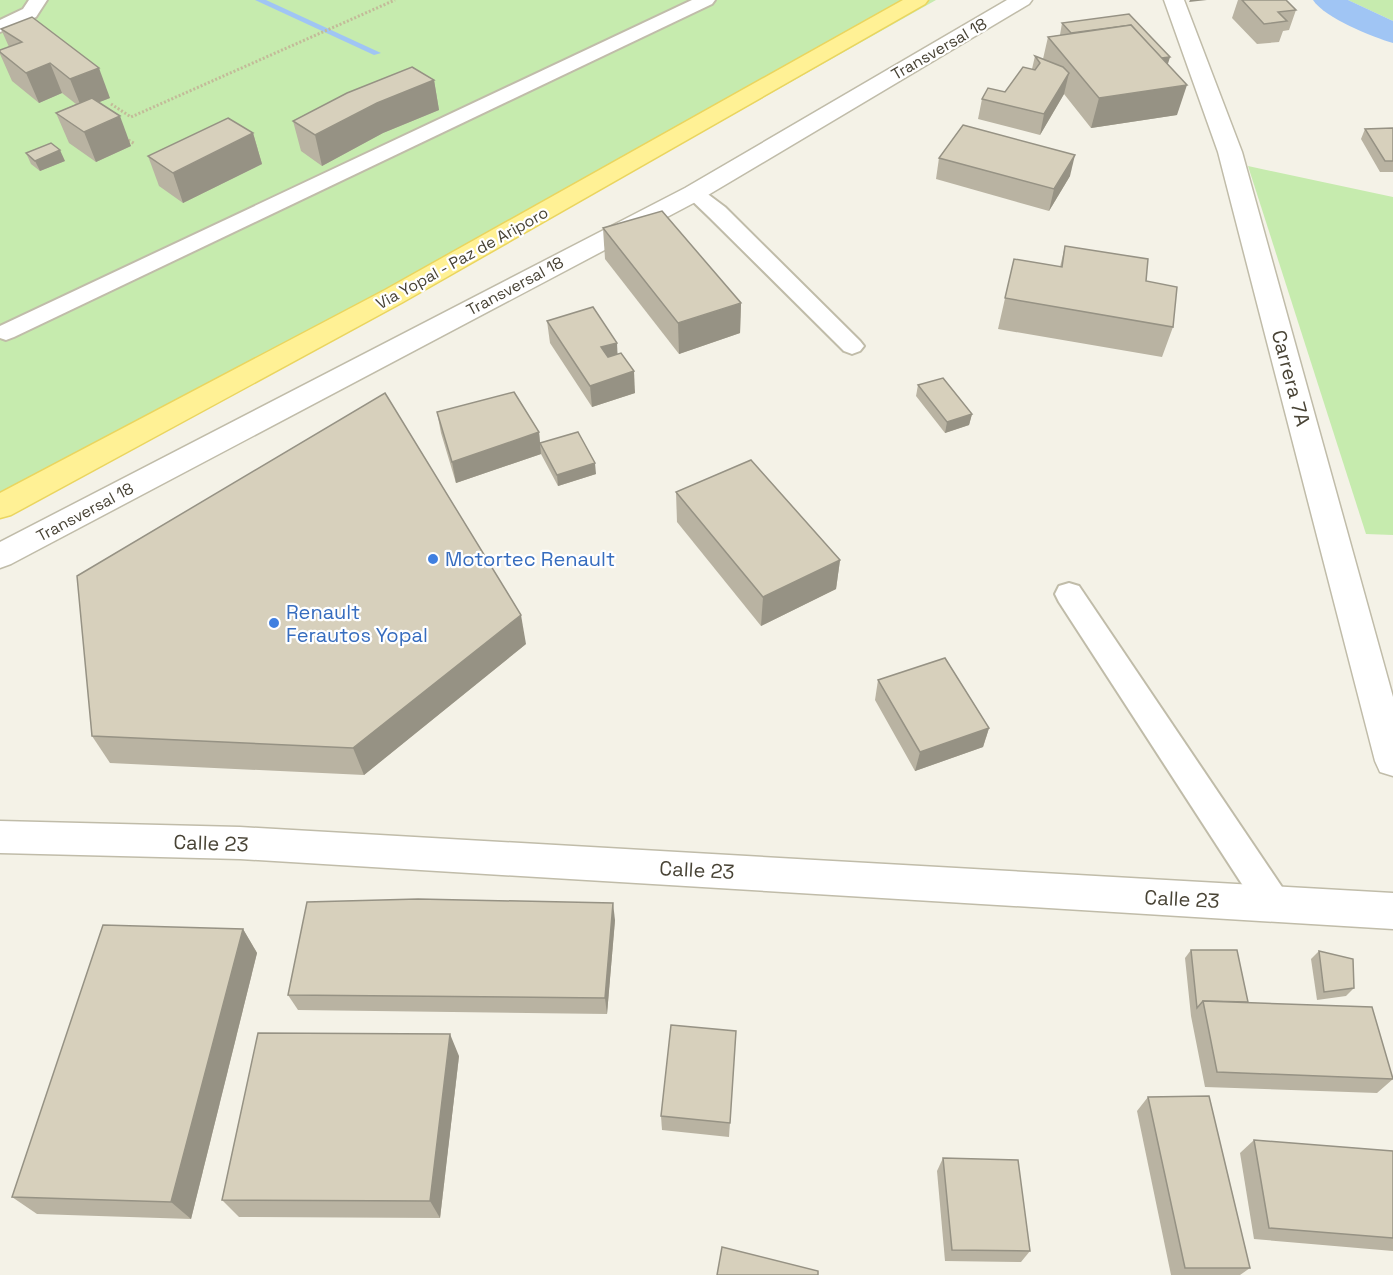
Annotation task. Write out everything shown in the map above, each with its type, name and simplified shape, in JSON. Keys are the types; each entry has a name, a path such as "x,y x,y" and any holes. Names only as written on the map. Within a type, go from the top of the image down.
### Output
{"main road":[{"name":"Via Yopal - Paz de Ariporo","path":"0,507 394,296 918,0"}],"street":[{"name":"Transversal 18","path":"0,556 694,193 1022,0"},
{"name":"Carrera 7A","path":"1174,0 1230,152 1393,761"},
{"name":"Calle 23","path":"0,837 240,843 1393,911"}],"lane":[{"path":"0,27 30,13 38,0"},
{"path":"6,332 706,0"},
{"path":"694,193 717,212 852,346"},
{"path":"1070,594 1274,904"}],"path":[{"path":"124,120 395,0"},
{"path":"111,104 131,117"},
{"path":"117,133 135,144"}],"green space":[{"path":"0,0 936,0 400,303 0,517"},
{"path":"1348,0 1393,0 1393,21 1350,1"},
{"path":"1248,166 1393,197 1393,535 1366,534"}],"building":[{"path":"1242,0 1286,0 1296,10 1278,12 1287,21 1264,24"},
{"path":"1129,14 1170,57 1161,58 1131,25 1071,33 1062,23"},
{"path":"32,17 99,68 70,79 50,63 26,73 0,52 0,50 22,42 1,29"},
{"path":"1131,25 1187,85 1099,98 1048,37"},
{"path":"1035,56 1063,67 1069,73 1044,114 982,99 988,88 1005,92 1023,67 1035,70 1040,63"},
{"path":"412,67 434,80 377,103 315,135 293,121 347,93"},
{"path":"92,98 120,116 84,132 56,113"},
{"path":"228,118 253,133 173,173 148,156"},
{"path":"963,125 1075,155 1054,189 939,158"},
{"path":"1393,128 1393,161 1385,161 1365,129"},
{"path":"51,143 60,150 35,161 26,153"},
{"path":"662,211 741,303 678,323 603,228"},
{"path":"1065,246 1148,259 1146,281 1177,287 1173,327 1005,298 1014,259 1062,267"},
{"path":"593,307 617,343 601,347 608,357 621,353 634,371 590,386 547,321"},
{"path":"943,378 972,414 947,422 918,385"},
{"path":"514,392 539,432 452,462 437,412"},
{"path":"385,393 521,615 353,748 92,736 77,576"},
{"path":"578,432 595,463 557,475 540,443"},
{"path":"751,460 840,560 763,597 676,492"},
{"path":"945,658 989,728 920,752 878,680"},
{"path":"418,899 613,903 605,998 288,995 307,902"},
{"path":"103,925 243,929 171,1202 12,1197"},
{"path":"1191,950 1237,950 1248,1002 1203,1001 1197,1008"},
{"path":"1319,951 1353,959 1354,988 1324,992"},
{"path":"1203,1001 1372,1007 1393,1079 1217,1072"},
{"path":"671,1025 736,1031 730,1123 661,1116"},
{"path":"258,1033 450,1034 430,1201 222,1200"},
{"path":"1209,1096 1250,1268 1185,1268 1148,1097"},
{"path":"1254,1140 1393,1151 1393,1238 1269,1228"},
{"path":"943,1158 1018,1160 1030,1251 952,1250"},
{"path":"722,1247 818,1271 818,1275 717,1275"}],"waterway":[{"path":"259,0 377,53"},
{"path":"1328,0 1393,33"}],"place":[{"name":"Motortec Renault","path":"433,559"},
{"name":"Renault Ferautos Yopal","path":"274,623"}]}
